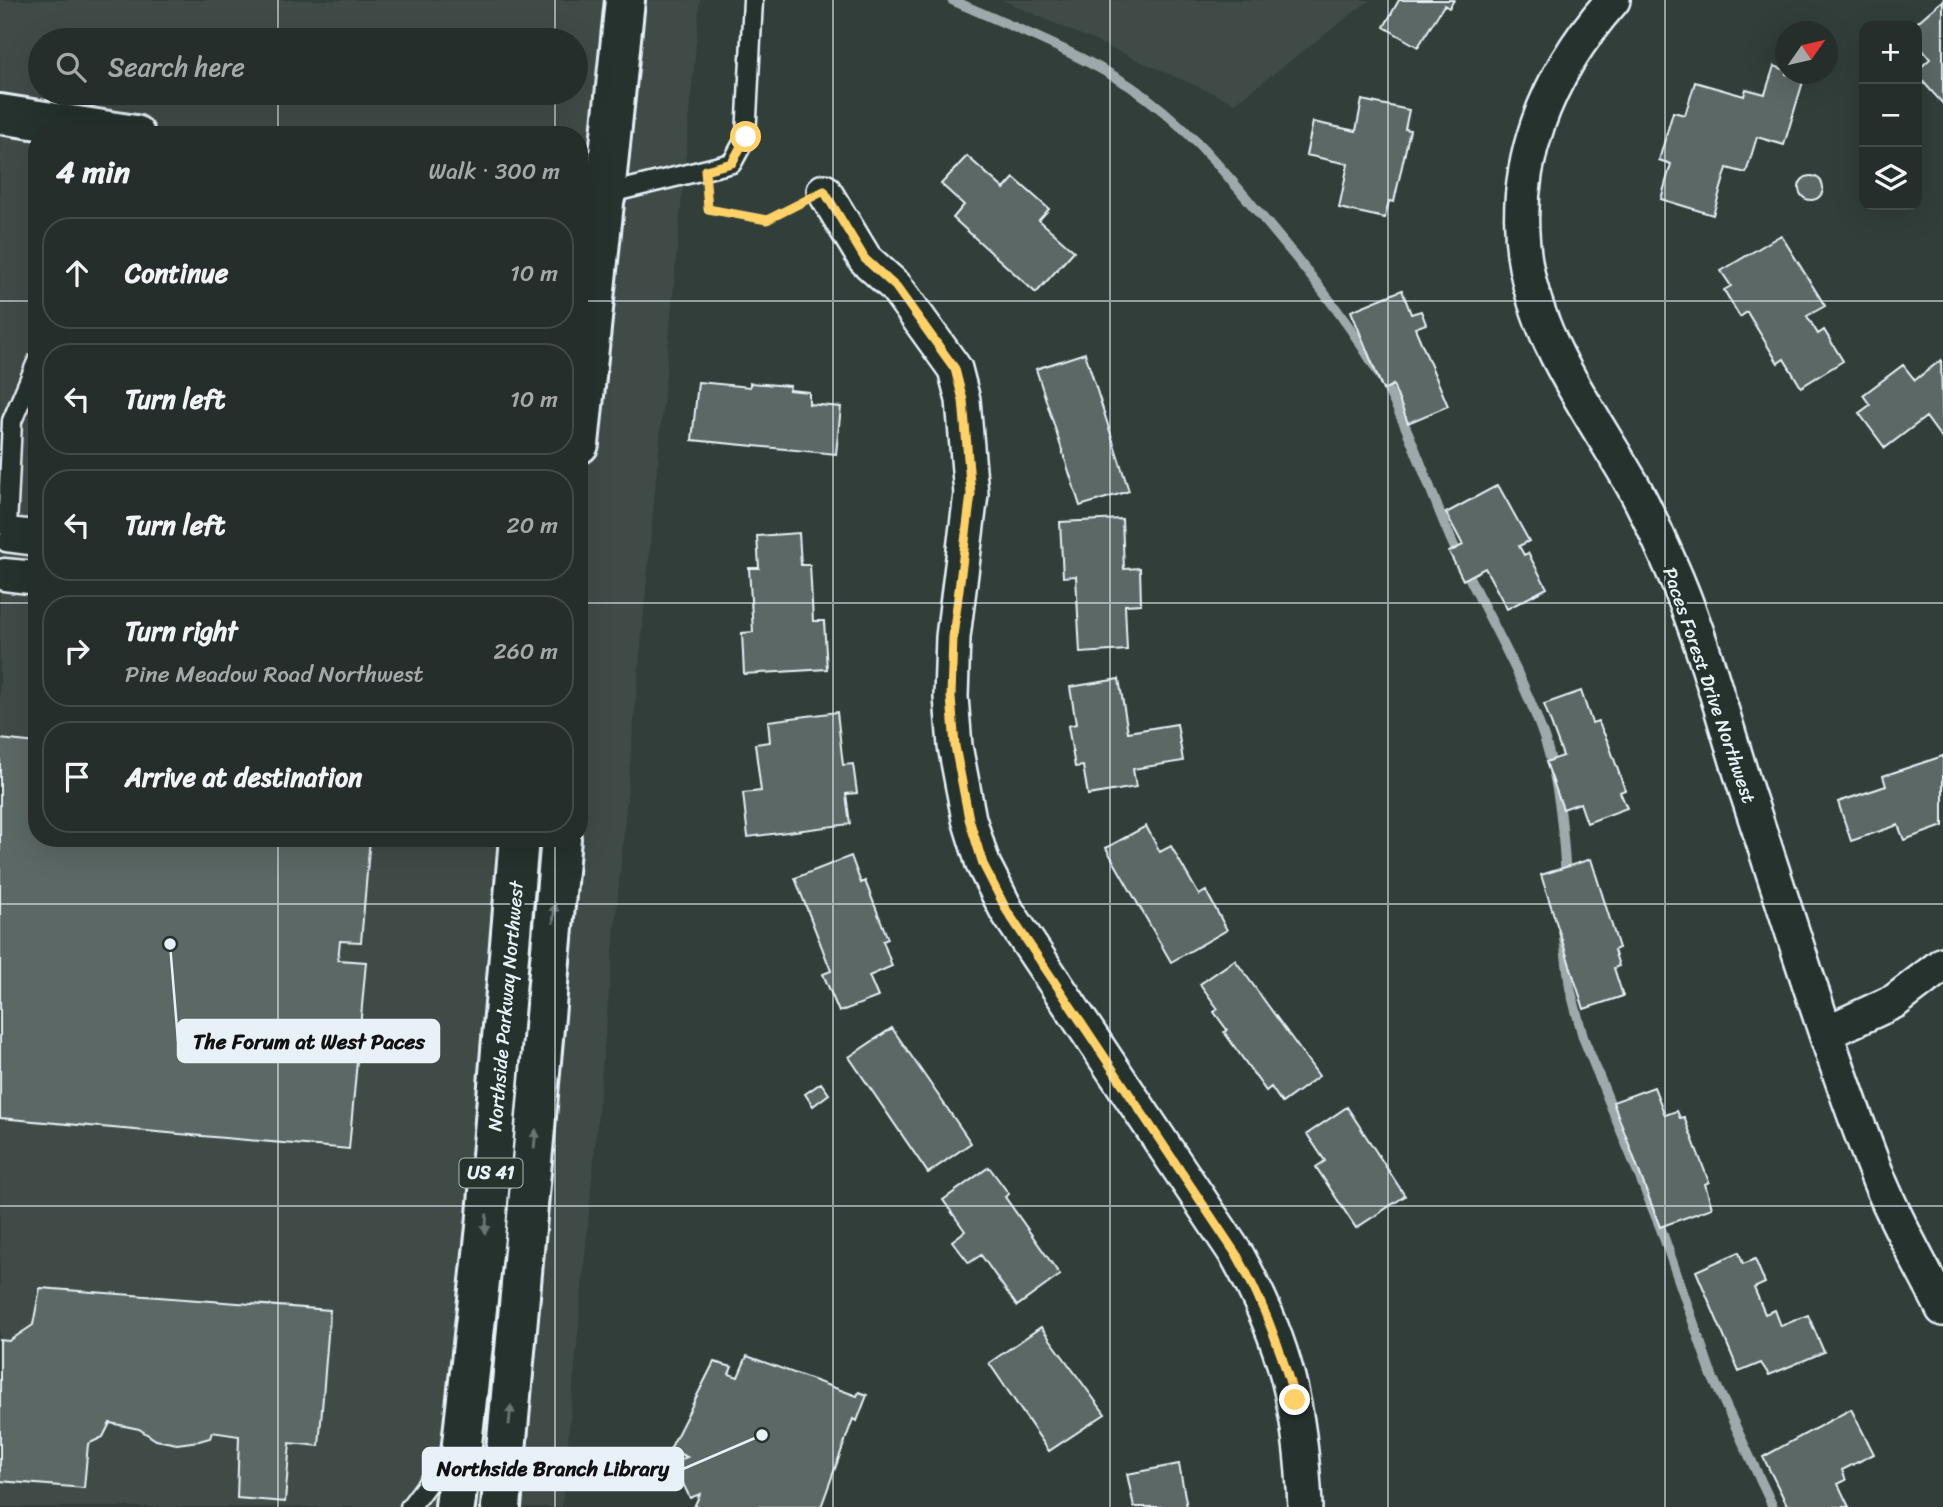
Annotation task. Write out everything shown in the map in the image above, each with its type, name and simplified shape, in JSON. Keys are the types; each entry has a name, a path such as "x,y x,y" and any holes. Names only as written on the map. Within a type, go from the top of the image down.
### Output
{"main road":[{"path":"588,269 592,192 625,0"},
{"path":"0,114 77,126"},
{"name":"Northside Parkway Northwest","path":"455,1507 486,1227 518,847"},
{"name":"US 41","path":"501,1507 560,847"}],"street":[{"name":"Paces Forest Drive Northwest","path":"1613,0 1578,42 1544,102 1531,142 1524,183 1522,224 1526,266 1536,306 1551,345 1633,486 1678,584 1826,1034 1878,1178 1943,1309"},
{"path":"824,191 865,259 896,287 955,369 963,400 971,494 953,637 951,697 955,746 969,819 983,864 1007,911 1238,1257 1263,1302 1280,1343 1295,1400 1303,1451 1305,1507"},
{"path":"1826,1034 1895,1001 1943,964"}],"lane":[{"path":"592,192 732,163 746,137 753,0"},
{"path":"6,534 4,500 12,421 28,383"},
{"path":"6,534 28,531"},
{"path":"6,534 28,543"},
{"path":"28,573 4,574 28,582"},
{"path":"410,1507 463,1437"}],"path":[{"path":"705,170 708,209 767,220 824,191"}],"shaded area":[{"path":"0,0 700,0 562,1507 0,1507"},
{"path":"1002,0 1370,0 1235,103"}],"building":[{"path":"1399,0 1454,0 1449,8 1444,5 1418,47 1384,27"},
{"path":"1943,0 1943,104 1922,81 1922,66 1930,59 1922,49 1922,21 1919,21"},
{"path":"1774,66 1775,84 1802,84 1784,145 1757,137 1746,173 1727,168 1713,215 1661,199 1671,164 1659,160 1673,112 1685,115 1695,82 1744,96 1746,89 1765,94"},
{"path":"1362,100 1409,110 1405,129 1410,130 1394,202 1389,201 1385,218 1339,208 1348,164 1306,155 1313,122 1356,131"},
{"path":"967,156 1004,189 1014,178 1049,209 1039,220 1074,251 1036,293 953,218 964,205 941,184"},
{"path":"1811,176 1819,180 1823,188 1819,196 1811,200 1803,196 1799,188 1803,180"},
{"path":"1781,235 1825,306 1807,316 1818,334 1824,330 1843,361 1801,387 1784,359 1778,363 1747,312 1740,317 1724,290 1731,286 1721,271"},
{"path":"1402,290 1411,314 1421,311 1426,324 1415,328 1448,406 1408,423 1393,385 1383,390 1351,311"},
{"path":"1085,353 1129,491 1080,506 1036,369"},
{"path":"1941,360 1943,440 1926,417 1885,448 1859,413 1870,405 1863,395 1903,365 1915,380"},
{"path":"698,382 750,387 750,383 790,386 789,390 809,392 809,404 841,407 836,454 692,440"},
{"path":"1498,485 1529,541 1519,546 1524,555 1528,553 1547,588 1507,609 1485,568 1463,580 1449,552 1463,545 1446,513"},
{"path":"1122,519 1124,569 1140,568 1141,604 1125,605 1127,650 1080,653 1076,576 1063,577 1060,522"},
{"path":"799,533 801,565 810,565 813,621 824,621 827,669 744,674 742,633 753,632 749,568 759,568 757,536"},
{"path":"1119,679 1128,732 1177,724 1183,761 1133,769 1136,787 1088,795 1083,766 1075,767 1068,726 1076,724 1070,687"},
{"path":"1581,691 1592,723 1598,721 1608,742 1625,790 1620,792 1627,808 1587,823 1580,803 1563,809 1546,762 1563,756 1544,704"},
{"path":"837,712 843,765 853,764 857,793 846,794 850,824 748,837 743,793 761,791 755,744 770,742 768,721"},
{"path":"0,739 28,742 28,847 369,847 361,942 340,941 338,960 366,962 349,1149 0,1118"},
{"path":"1943,756 1943,826 1904,840 1898,825 1851,841 1838,802 1886,786 1883,776"},
{"path":"1146,826 1160,852 1171,846 1199,895 1206,891 1227,930 1171,962 1106,848"},
{"path":"851,856 861,883 865,881 888,939 883,941 892,966 869,976 878,997 839,1012 823,974 831,971 795,878"},
{"path":"1591,859 1619,948 1614,950 1619,966 1614,968 1623,996 1584,1009 1541,875"},
{"path":"1235,960 1319,1076 1282,1103 1271,1087 1266,1091 1224,1032 1227,1030 1214,1012 1218,1009 1200,984"},
{"path":"892,1028 971,1143 928,1173 849,1057"},
{"path":"821,1083 829,1094 813,1106 805,1094"},
{"path":"1654,1087 1665,1115 1677,1111 1680,1118 1684,1117 1709,1182 1705,1184 1712,1208 1660,1227 1613,1102"},
{"path":"1347,1107 1405,1196 1356,1228 1316,1167 1325,1161 1307,1134"},
{"path":"989,1167 1009,1194 1005,1197 1060,1275 1017,1306 981,1255 969,1263 952,1241 965,1231 943,1200"},
{"path":"1739,1252 1743,1264 1755,1259 1765,1283 1754,1288 1765,1314 1775,1310 1781,1326 1808,1315 1824,1352 1769,1375 1761,1363 1739,1372 1696,1271"},
{"path":"40,1288 330,1310 319,1446 290,1443 285,1502 237,1498 239,1436 212,1432 210,1438 177,1444 156,1440 139,1429 110,1423 103,1437 88,1444 84,1488 0,1481 0,1340 9,1341 33,1325"},
{"path":"1041,1327 1105,1414 1049,1451 989,1363"},
{"path":"747,1356 857,1396 859,1392 867,1395 857,1421 853,1419 821,1507 694,1507 700,1494 690,1498 673,1463 687,1457 670,1449 714,1362 732,1367 729,1374 738,1377"},
{"path":"1851,1409 1874,1454 1842,1470 1846,1480 1838,1484 1849,1507 1788,1507 1763,1457"},
{"path":"1179,1464 1187,1507 1134,1507 1127,1474"}],"waterway":[{"path":"952,0 1109,73 1169,116 1237,187 1352,331 1402,418 1454,546 1532,705 1547,747 1556,784 1566,879"},
{"path":"1563,930 1570,988 1583,1037 1661,1229 1712,1376 1773,1507"}],"place":[{"name":"The Forum at West Paces","path":"170,944"},
{"name":"Northside Branch Library","path":"762,1435"}],"route":[{"path":"746,137 732,163 705,170 708,209 767,220 824,191 865,259 896,287 955,369 963,400 971,494 953,637 951,697 955,746 969,819 983,864 1007,911 1238,1257 1263,1302 1280,1343 1295,1400"}]}
